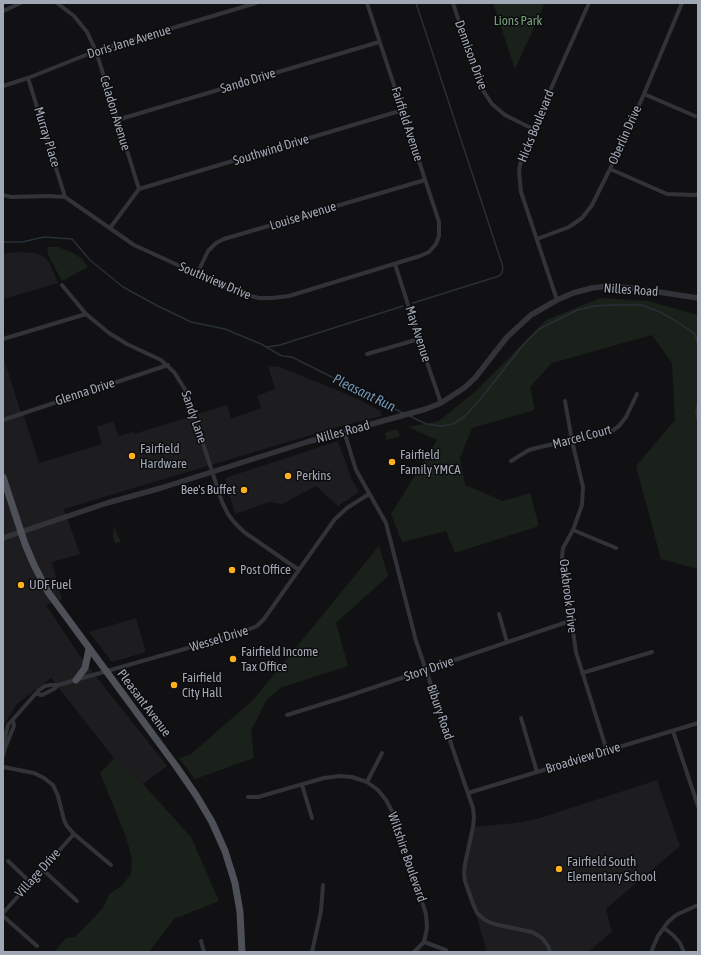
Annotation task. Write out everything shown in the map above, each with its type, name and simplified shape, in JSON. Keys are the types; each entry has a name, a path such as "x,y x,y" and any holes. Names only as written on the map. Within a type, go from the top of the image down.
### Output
{"main road":[{"name":"Pleasant Avenue","path":"3,477 21,532 34,565 48,592 176,766 212,822 225,851 235,883 240,912 242,952"},
{"path":"76,680 86,664 89,649"}],"street":[{"path":"3,11 21,3"},
{"name":"Celadon Avenue","path":"57,3 74,16 86,32 96,51 139,189"},
{"name":"Doris Jane Avenue","path":"3,86 28,78 96,51 256,3"},
{"name":"Fairfield Avenue","path":"367,3 439,222 440,236 436,244"},
{"name":"Dennison Drive","path":"453,3 479,83 484,92 492,104 505,115 533,129"},
{"name":"Hicks Boulevard","path":"556,300 522,192 519,170 522,157 533,129 589,3"},
{"name":"Oberlin Drive","path":"537,239 565,229 582,218 592,205 644,94 682,3"},
{"name":"Sando Drive","path":"118,120 379,42"},
{"name":"Murray Place","path":"28,78 65,197"},
{"path":"644,94 695,116"},
{"name":"Southwind Drive","path":"139,189 403,110"},
{"path":"610,169 667,194 698,194"},
{"name":"Louise Avenue","path":"198,274 208,251 216,244 224,240 425,180"},
{"path":"110,228 139,189"},
{"path":"3,195 11,197 65,197"},
{"name":"Southview Drive","path":"65,197 134,245 239,293 259,298 289,296 395,264 429,252 436,244"},
{"name":"May Avenue","path":"395,264 418,339 441,403"},
{"name":"Sandy Lane","path":"62,285 86,314 109,333 127,344 161,360 178,376 186,391 222,502 234,522 250,536 299,570"},
{"name":"Nilles Road","path":"3,538 80,512 344,431 426,409 441,403 464,388 475,378 520,323 556,300 573,293 592,288 609,286 698,298"},
{"path":"3,339 86,314"},
{"path":"367,354 418,339"},
{"name":"Glenna Drive","path":"3,420 168,365"},
{"name":"Marcel Court","path":"510,461 529,450 612,431 619,426 626,417 637,394"},
{"name":"Oakbrook Drive","path":"565,401 572,441 584,487 582,505 573,530 563,548 562,557 570,621 576,652 607,751"},
{"name":"Bibury Road","path":"344,431 356,470 386,523 416,641 468,793 474,816 464,874 473,904 478,914 485,920 494,924 532,932 542,938 548,946 550,952"},
{"name":"Wessel Drive","path":"3,756 5,748 4,741 8,725 39,690 45,686 58,685 106,672 253,628 264,619 335,519 347,508 370,494"},
{"path":"573,530 616,548"},
{"path":"499,614 507,642"},
{"name":"Story Drive","path":"286,715 345,697 570,621"},
{"path":"582,673 652,652"},
{"path":"521,718 537,772"},
{"name":"Broadview Drive","path":"468,793 698,724"},
{"path":"673,731 698,806"},
{"path":"248,797 258,797 324,778 340,776 352,777 367,782 382,753"},
{"path":"3,767 34,773 44,778 52,785 58,796 64,820 74,834 111,865"},
{"name":"Wiltshire Boulevard","path":"367,782 378,790 386,800 393,813 426,914 427,928 424,942"},
{"path":"302,785 312,818"},
{"name":"Village Drive","path":"3,914 74,834"},
{"path":"8,861 30,882"},
{"path":"42,869 77,901"},
{"path":"312,952 320,918 323,885"},
{"path":"651,952 658,936 676,915 698,905"},
{"path":"3,914 37,946"},
{"path":"664,928 680,943 684,952"},
{"path":"201,941 204,952"},
{"path":"414,952 424,942 446,950"}],"shaded area":[{"path":"19,252 35,253 43,256 49,262 58,283 3,299 3,254"},
{"path":"3,356 39,463 102,444 97,427 113,421 119,436 133,432 134,434 227,405 231,419 261,408 257,396 275,389 268,366 280,367 358,399 380,411 382,416 341,426 64,509 80,554 52,562 62,599 46,605 80,656 167,766 143,784 114,758 51,678 17,704 3,726"},
{"path":"338,441 352,480 359,492 338,506 316,486 282,504 269,502 235,514 225,478"},
{"path":"136,618 146,652 112,662 89,632"},
{"name":"Fairfield South Elementary School","path":"657,780 680,846 606,909 612,932 588,952 487,952 464,874 473,827 515,823 537,819"}],"green space":[{"name":"Lions Park","path":"493,3 545,3 515,69"},
{"path":"47,247 58,247 71,252 81,258 88,267 62,281 48,255"},
{"path":"600,298 648,301 698,315 698,569 661,559 636,466 675,420 672,363 652,335 552,363 530,387 535,410 472,428 460,458 465,485 503,501 530,493 539,526 455,553 446,531 402,542 391,514 437,440 408,427 439,421 476,391 546,320"},
{"path":"397,429 400,436 387,440 385,433"},
{"path":"114,525 121,542 115,543 113,536"},
{"path":"379,546 388,576 336,623 348,666 280,688 266,701 251,731 254,758 195,779 179,758 190,755 253,700"},
{"path":"114,758 143,784 191,837 219,901 174,919 149,952 54,952 66,938 75,937 103,908 109,894 123,885 131,873 132,859 126,837 100,773"}],"waterway":[{"path":"413,303 499,276 502,273 503,267 416,3"},
{"name":"Pleasant Run","path":"3,242 22,242 44,237 72,239 90,260 123,287 156,305 191,322 225,329 261,344 282,356 292,357 403,413"},
{"name":"Pleasant Run","path":"408,415 426,424 442,426 453,424 464,417 479,401 523,345 539,329 577,310 595,306 641,305 660,312 676,321 695,334 698,344"},
{"path":"267,347 280,345 403,306"},
{"name":"Pleasant Run","path":"698,400 696,412 698,424"}],"place":[{"name":"Fairfield Hardware","path":"132,456"},
{"name":"Fairfield Family YMCA","path":"392,462"},
{"name":"Perkins","path":"288,476"},
{"name":"Bee's Buffet","path":"244,490"},
{"name":"Post Office","path":"232,570"},
{"name":"UDF Fuel","path":"21,585"},
{"name":"Fairfield Income Tax Office","path":"233,659"},
{"name":"Fairfield City Hall","path":"174,685"},
{"name":"Fairfield South Elementary School","path":"559,869"}]}
